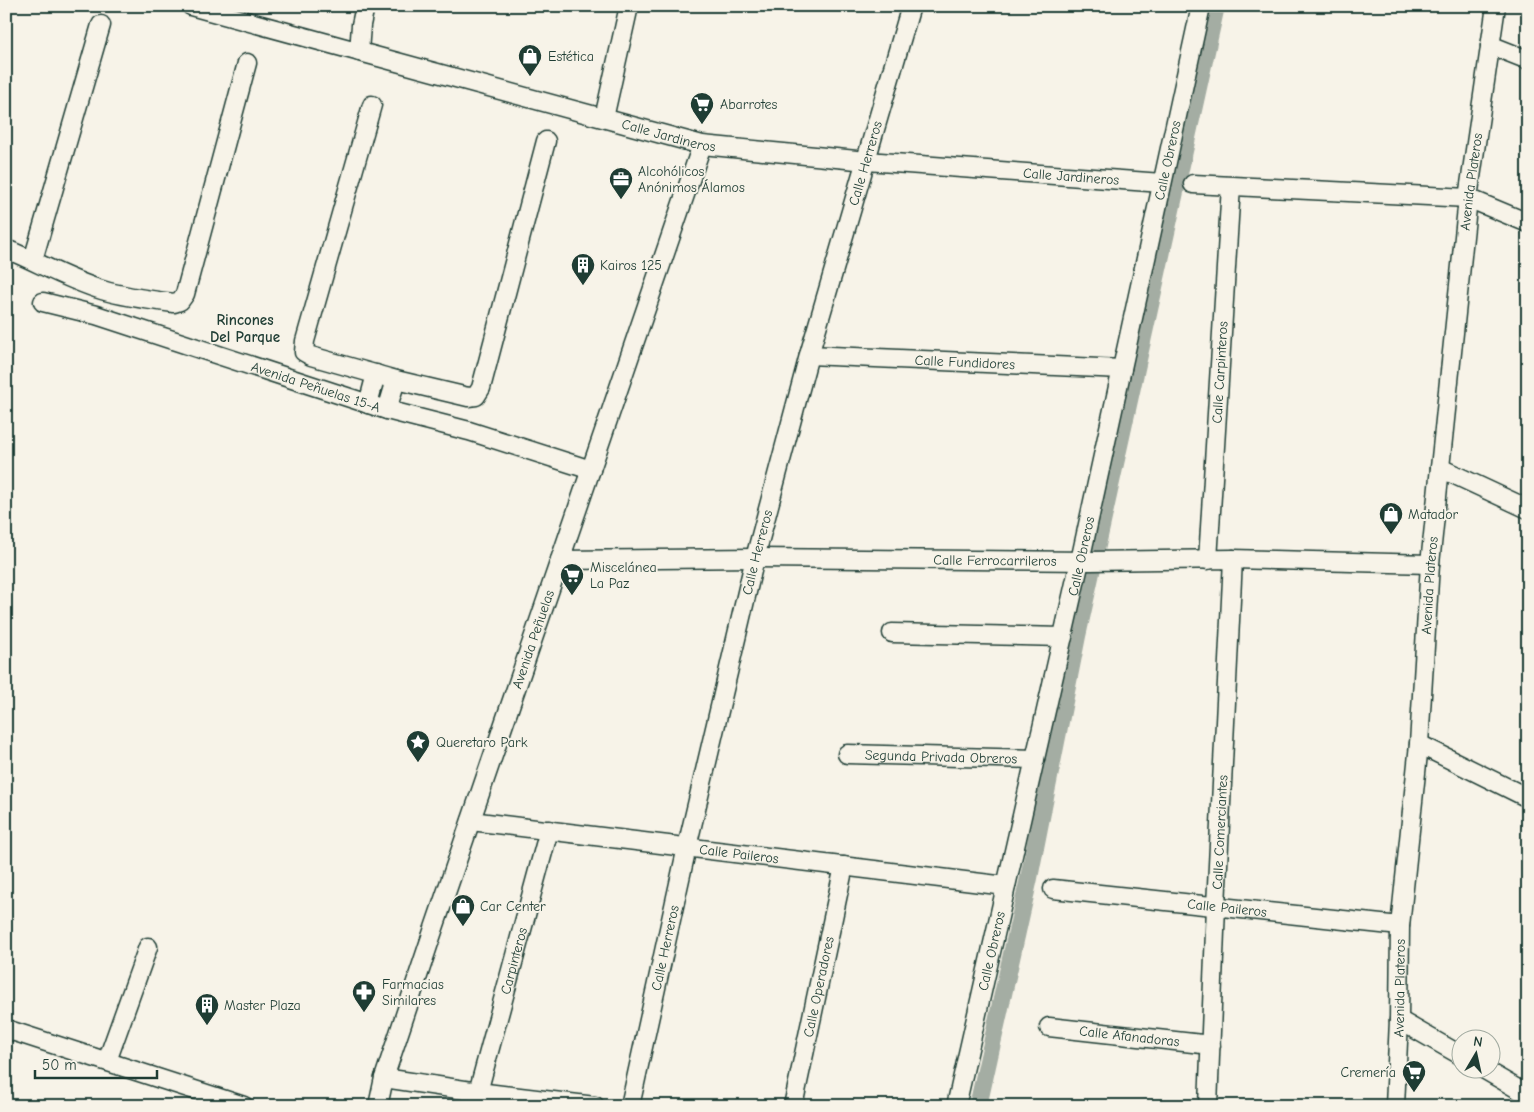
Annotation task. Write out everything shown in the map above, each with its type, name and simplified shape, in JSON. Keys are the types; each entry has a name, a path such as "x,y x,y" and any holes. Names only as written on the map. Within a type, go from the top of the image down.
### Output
{"street":[{"name":"Calle Jardineros","path":"191,6 702,145 867,161 1162,183"},
{"path":"359,52 364,6"},
{"path":"604,118 629,6"},
{"name":"Calle Herreros","path":"630,1106 687,848 755,558 809,355 911,6"},
{"name":"Calle Obreros","path":"956,1106 1063,637 1085,561 1122,368 1201,6"},
{"name":"Avenida Plateros","path":"1395,1106 1399,1020 1400,926 1419,744 1430,564 1468,198 1496,6"},
{"path":"33,260 101,24"},
{"path":"1490,45 1528,60"},
{"path":"6,249 33,260 53,272 100,290 174,304 180,301 185,294 247,63"},
{"path":"372,105 305,341 304,352 396,380 468,397 476,396 481,388 546,142"},
{"name":"Avenida Peñuelas","path":"378,1106 384,1078 702,145"},
{"path":"1193,184 1468,198 1528,223"},
{"name":"Calle Carpinteros","path":"1208,560 1231,186"},
{"path":"96,315 100,290"},
{"path":"114,321 120,295"},
{"name":"Avenida Peñuelas 15-A","path":"42,302 96,315 387,410 469,431 591,470"},
{"name":"Calle Fundidores","path":"809,355 1122,368"},
{"path":"368,404 376,374"},
{"path":"387,410 396,380"},
{"path":"1440,468 1528,510"},
{"name":"Calle Ferrocarrileros","path":"560,560 755,558 1114,561 1234,559 1430,564"},
{"name":"Calle Comerciantes","path":"1208,1106 1216,906 1234,559"},
{"path":"892,633 1063,637"},
{"path":"1419,744 1528,798"},
{"name":"Segunda Privada Obreros","path":"847,754 1035,759"},
{"name":"Calle Paileros","path":"471,821 1006,886"},
{"name":"Carpinteros","path":"478,1092 549,830"},
{"name":"Calle Operadores","path":"793,1106 844,866"},
{"name":"Calle Paileros","path":"1053,889 1400,926"},
{"path":"107,1061 148,947"},
{"path":"1399,1020 1452,1050"},
{"name":"Calle Afanadoras","path":"1049,1027 1211,1045"},
{"path":"6,1029 244,1106"},
{"path":"384,1078 478,1092 595,1106"},
{"path":"1502,1080 1528,1095"}],"waterway":[{"path":"978,1106 1029,878 1077,636 1216,6"}],"place":[{"name":"Estética","path":"530,77"},
{"name":"Abarrotes","path":"702,125"},
{"name":"Alcohólicos Anónimos Álamos","path":"621,200"},
{"name":"Kairos 125","path":"583,286"},
{"name":"Matador","path":"1391,535"},
{"name":"Miscelánea La Paz","path":"572,596"},
{"name":"Queretaro Park","path":"418,763"},
{"name":"Car Center","path":"463,927"},
{"name":"Farmacias Similares","path":"364,1013"},
{"name":"Master Plaza","path":"207,1026"},
{"name":"Cremería","path":"1414,1093"}],"district":[{"name":"Rincones Del Parque","path":"245,328"}]}
